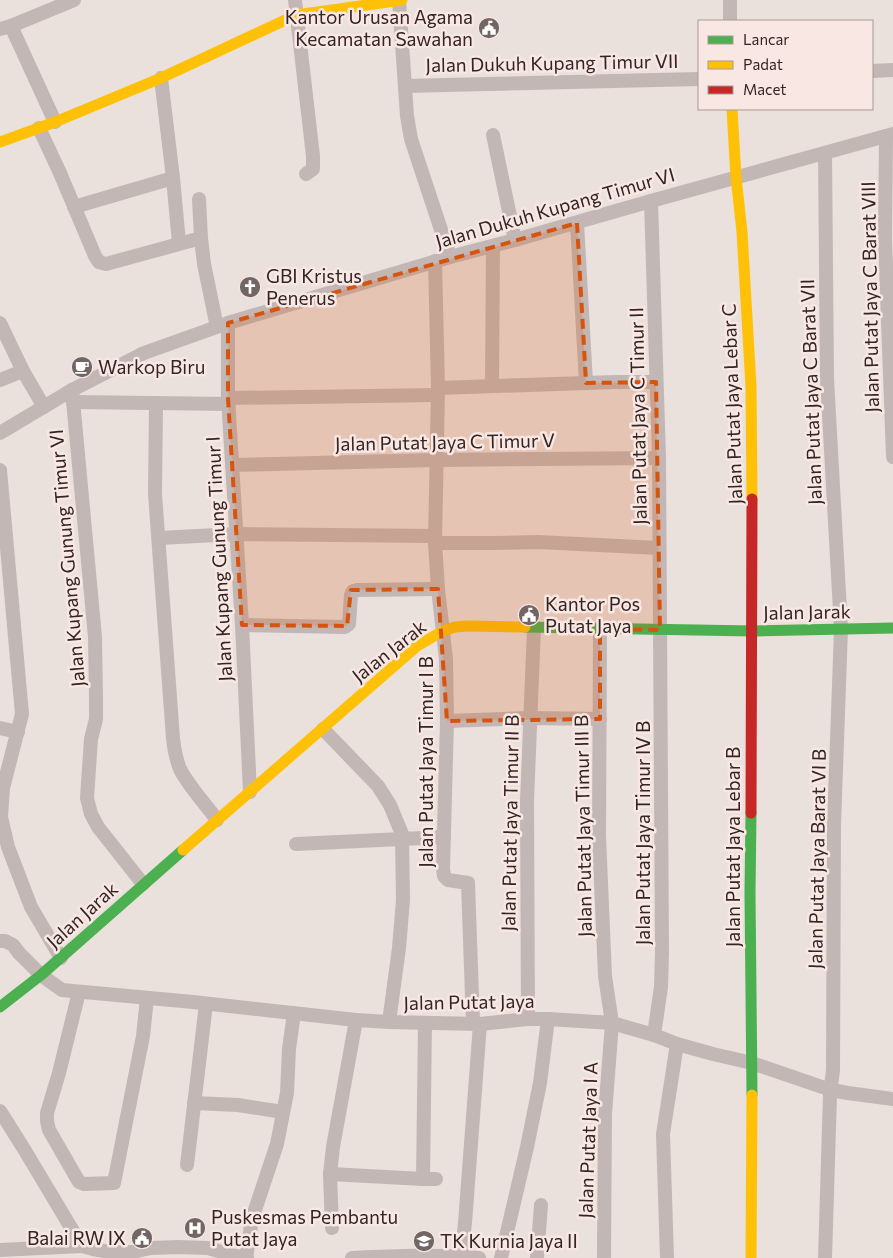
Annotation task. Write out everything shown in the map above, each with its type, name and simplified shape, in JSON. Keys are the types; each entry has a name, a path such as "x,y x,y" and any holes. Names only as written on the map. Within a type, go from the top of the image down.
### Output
{"street":[{"path":"55,122 5,27 74,0"},
{"path":"295,0 314,156 313,169 306,174"},
{"path":"0,142 12,139 162,78 296,15 400,0 407,116 411,139 450,257"},
{"path":"730,0 730,20"},
{"path":"873,71 893,70"},
{"path":"162,78 179,243"},
{"name":"Jalan Dukuh Kupang Timur VII","path":"405,86 698,79"},
{"name":"Jalan Putat Jaya Lebar C","path":"732,110 736,177 742,232 751,386 752,631"},
{"path":"39,128 97,261 106,264 201,238"},
{"path":"493,135 515,240"},
{"name":"Jalan Dukuh Kupang Timur VI","path":"0,433 44,407 72,396 144,354 223,325 435,261 890,135"},
{"name":"Jalan Putat Jaya C Barat VIII","path":"890,135 885,238 893,457"},
{"name":"Jalan Putat Jaya C Barat VII","path":"825,153 827,379 840,629"},
{"path":"74,207 173,178"},
{"name":"Jalan Kupang Gunung Timur I","path":"200,199 204,264 223,325 242,625 250,792"},
{"name":"Jalan Putat Jaya C Timur II","path":"651,201 659,458 660,630"},
{"path":"577,223 586,383"},
{"path":"492,386 493,246"},
{"name":"Jalan Putat Jaya Timur I B","path":"435,261 438,392 435,540 438,589 446,659 447,721 443,870 445,878 449,881 468,883 477,1024"},
{"path":"0,324 23,371 44,407"},
{"path":"0,380 23,371"},
{"path":"72,396 156,403 438,392 492,386 656,382"},
{"name":"Jalan Kupang Gunung Timur VI","path":"72,396 95,637 96,719 92,739 87,798 91,814 98,827 143,884"},
{"path":"156,403 156,494 175,751 179,768 217,820"},
{"name":"Jalan Putat Jaya C Timur V","path":"232,465 436,460 659,458"},
{"path":"0,470 5,586 22,714 3,788 0,816 8,847 31,907 61,958"},
{"path":"159,538 236,534 496,543 538,542 660,548"},
{"path":"242,625 344,627 349,624 350,595 354,590 438,589"},
{"name":"Jalan Jarak","path":"0,1007 61,958 143,884 418,646 443,631 455,627 468,626 752,631 893,628"},
{"name":"Jalan Putat Jaya Timur II B","path":"528,1019 527,801 534,628"},
{"name":"Jalan Putat Jaya Timur III B","path":"600,629 599,836 605,976 612,1023"},
{"name":"Jalan Putat Jaya Barat VI B","path":"825,1258 833,1070 834,825 840,629"},
{"name":"Jalan Putat Jaya Timur IV B","path":"654,1035 662,971 660,630"},
{"name":"Jalan Putat Jaya Lebar B","path":"751,1258 752,1063 750,893 752,631"},
{"path":"447,721 530,718 600,719"},
{"path":"0,728 18,732"},
{"path":"322,729 378,786 385,796 402,834 403,900 389,1022"},
{"path":"296,844 444,837"},
{"name":"Jalan Putat Jaya","path":"0,941 13,945 41,975 62,990 389,1022 477,1024 548,1019 612,1023 677,1044 752,1063 831,1090 893,1099"},
{"path":"79,992 47,1119 49,1130 54,1139 79,1182 84,1184 114,1183 143,1036 147,998"},
{"path":"187,1164 206,1004"},
{"path":"0,1250 82,1246 131,1255 151,1248 208,1248 240,1257 277,1144 287,1093 294,1013"},
{"path":"502,1258 540,1083 548,1019"},
{"path":"332,1228 330,1174 333,1147 356,1020"},
{"path":"330,1174 429,1179 425,1023"},
{"name":"Jalan Putat Jaya I A","path":"604,1258 605,1114 612,1023"},
{"path":"461,1257 465,1223 477,1024"},
{"path":"667,1258 663,1134 677,1044"},
{"path":"194,1103 283,1112"},
{"path":"0,1111 82,1246"},
{"path":"537,1258 541,1205"},
{"path":"352,1258 478,1258"}],"highlighted area":[{"path":"577,223 586,383 656,382 660,630 600,629 600,719 447,721 438,589 351,590 347,626 242,625 228,398 228,323"}],"traffic: fast":[{"path":"525,627 753,631 893,628"},
{"path":"751,813 752,1095"},
{"path":"0,1007 41,975 183,850"}],"traffic: slow":[{"path":"0,142 55,122 161,78 296,15 402,0"},
{"path":"732,110 736,177 742,232 751,386 752,499"},
{"path":"183,850 417,646 443,631 455,627 525,627"},
{"path":"751,1258 752,1095"}],"traffic: jam":[{"path":"751,813 752,499"}],"place":[{"name":"Kantor Urusan Agama Kecamatan Sawahan","path":"489,28"},
{"name":"GBI Kristus Penerus","path":"250,287"},
{"name":"Warkop Biru","path":"82,367"},
{"name":"Kantor Pos Putat Jaya","path":"529,615"},
{"name":"Puskesmas Pembantu Putat Jaya","path":"195,1228"},
{"name":"Balai RW IX","path":"142,1238"},
{"name":"TK Kurnia Jaya II","path":"424,1241"}]}
